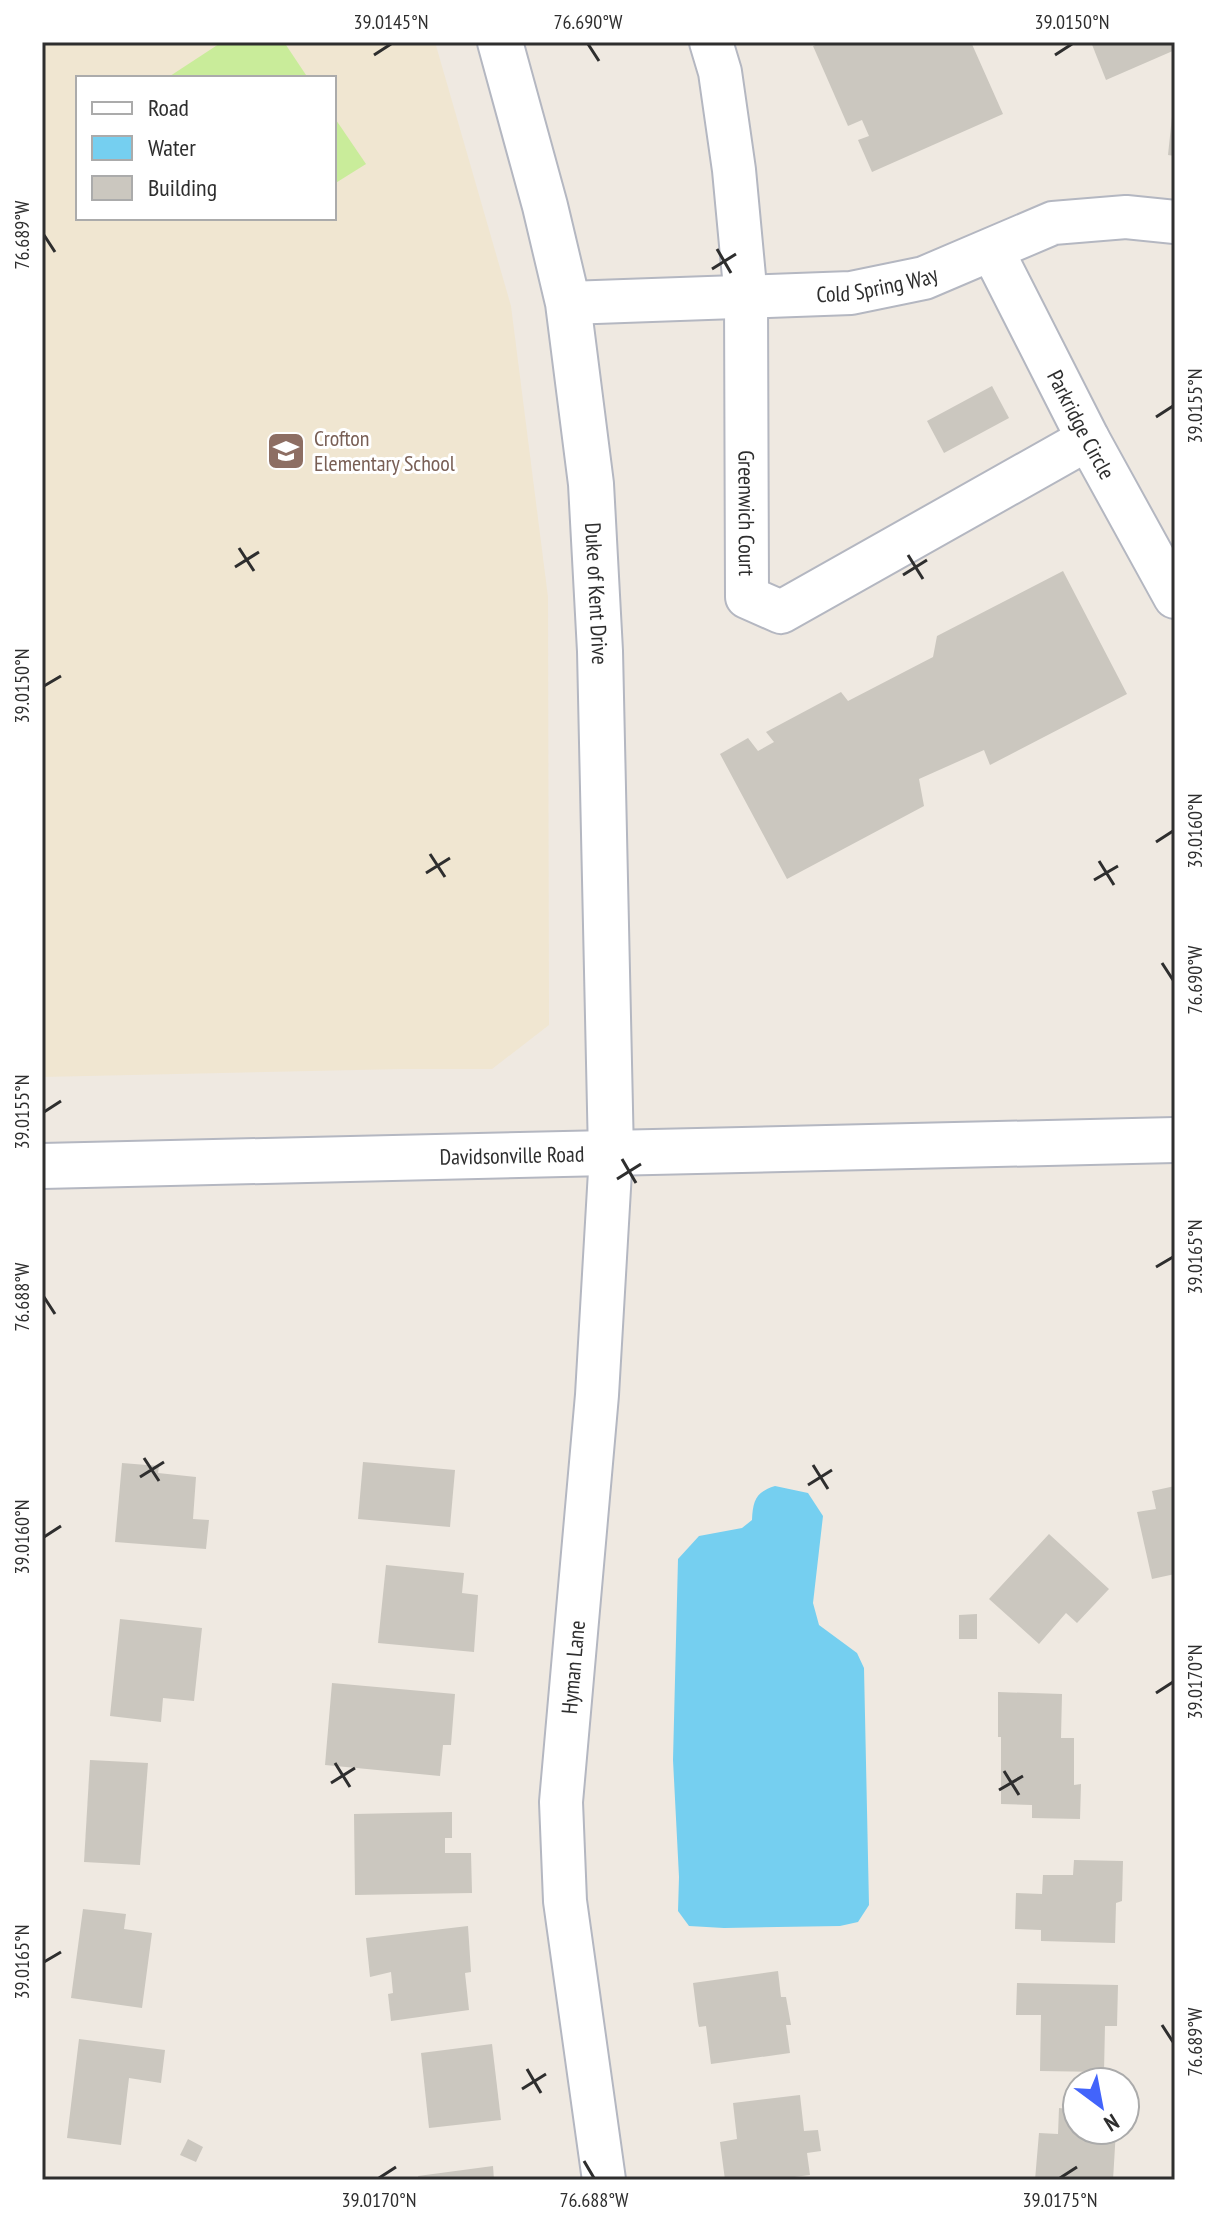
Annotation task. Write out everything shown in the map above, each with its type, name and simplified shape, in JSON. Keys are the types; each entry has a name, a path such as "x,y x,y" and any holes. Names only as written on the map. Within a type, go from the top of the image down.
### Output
{"main road":[{"name":"Duke of Kent Drive","path":"500,42 542,192 568,303 591,484 600,651 611,1154"},
{"name":"Davidsonville Road","path":"42,1166 1175,1140"}],"street":[{"name":"Greenwich Court","path":"711,42 720,72 734,170 746,298 747,597 781,612 1088,439"},
{"name":"Cold Spring Way","path":"568,303 851,293 924,278 1053,223 1126,217 1175,222"},
{"name":"Parkridge Circle","path":"992,250 1088,439 1175,597"},
{"name":"Hyman Lane","path":"604,2180 565,1901 561,1802 597,1395 611,1154"}],"shaded area":[{"name":"Crofton Elementary School","path":"42,42 435,42 511,306 548,597 549,1025 492,1069 42,1077"}],"green space":[{"path":"222,42 284,42 307,76 170,76"},
{"path":"336,120 366,164 336,183"}],"water":[{"path":"775,1486 808,1493 823,1516 813,1603 819,1625 857,1653 864,1668 869,1905 858,1922 840,1926 689,1926 678,1911 673,1760 678,1559 699,1536 742,1528 752,1520 757,1498"}],"building":[{"path":"822,42 971,42 1003,114 872,172 858,140 869,136 862,120 848,126 813,46"},
{"path":"1091,42 1175,42 1175,50 1106,80"},
{"path":"1172,117 1175,118 1175,156 1168,155"},
{"path":"992,386 1009,418 944,453 927,421"},
{"path":"1063,571 1127,694 990,765 984,750 919,779 924,806 787,879 720,754 748,738 758,751 774,742 766,732 841,692 848,701 933,657 937,636"},
{"path":"363,1462 455,1470 450,1527 358,1519"},
{"path":"122,1463 159,1466 158,1473 196,1477 193,1519 209,1520 206,1549 115,1542"},
{"path":"1175,1486 1175,1574 1152,1579 1137,1512 1156,1509 1152,1491"},
{"path":"1049,1534 1109,1589 1077,1623 1066,1613 1039,1644 989,1599"},
{"path":"386,1565 464,1573 462,1593 478,1595 474,1652 378,1643"},
{"path":"977,1614 977,1639 959,1639 959,1615"},
{"path":"120,1619 202,1628 194,1701 163,1698 161,1722 110,1716"},
{"path":"332,1683 455,1694 451,1745 443,1745 440,1776 325,1765"},
{"path":"998,1692 1062,1694 1061,1738 1074,1738 1074,1785 1081,1784 1080,1819 1032,1818 1032,1805 1001,1804"},
{"path":"90,1760 148,1763 140,1865 84,1862"},
{"path":"452,1812 452,1838 445,1838 445,1853 471,1853 472,1893 355,1895 354,1814"},
{"path":"1074,1860 1123,1861 1122,1901 1116,1903 1115,1943 1041,1941 1041,1930 1015,1929 1016,1893 1042,1894 1043,1875 1073,1875"},
{"path":"83,1909 126,1914 124,1929 152,1933 142,2008 71,1998"},
{"path":"468,1926 471,1972 465,1973 469,2010 391,2021 388,1994 393,1993 391,1972 370,1977 366,1938"},
{"path":"778,1971 781,1997 786,1997 791,2025 786,2025 790,2053 711,2064 706,2026 699,2027 698,2023 693,1983"},
{"path":"1017,1983 1118,1985 1117,2026 1105,2026 1104,2066 1061,2066 1061,2071 1040,2071 1041,2015 1016,2015"},
{"path":"79,2039 165,2050 161,2083 129,2078 121,2145 67,2138"},
{"path":"492,2044 501,2120 429,2128 421,2053"},
{"path":"800,2095 804,2131 818,2130 821,2151 807,2153 810,2175 771,2180 725,2180 720,2142 737,2139 733,2103"},
{"path":"1059,2108 1061,2146 1115,2146 1113,2180 1035,2180 1039,2133 1058,2134"},
{"path":"188,2139 203,2147 196,2162 180,2155"},
{"path":"493,2166 494,2180 419,2180 418,2176"}],"place":[{"name":"Crofton Elementary School","path":"286,451"}]}
